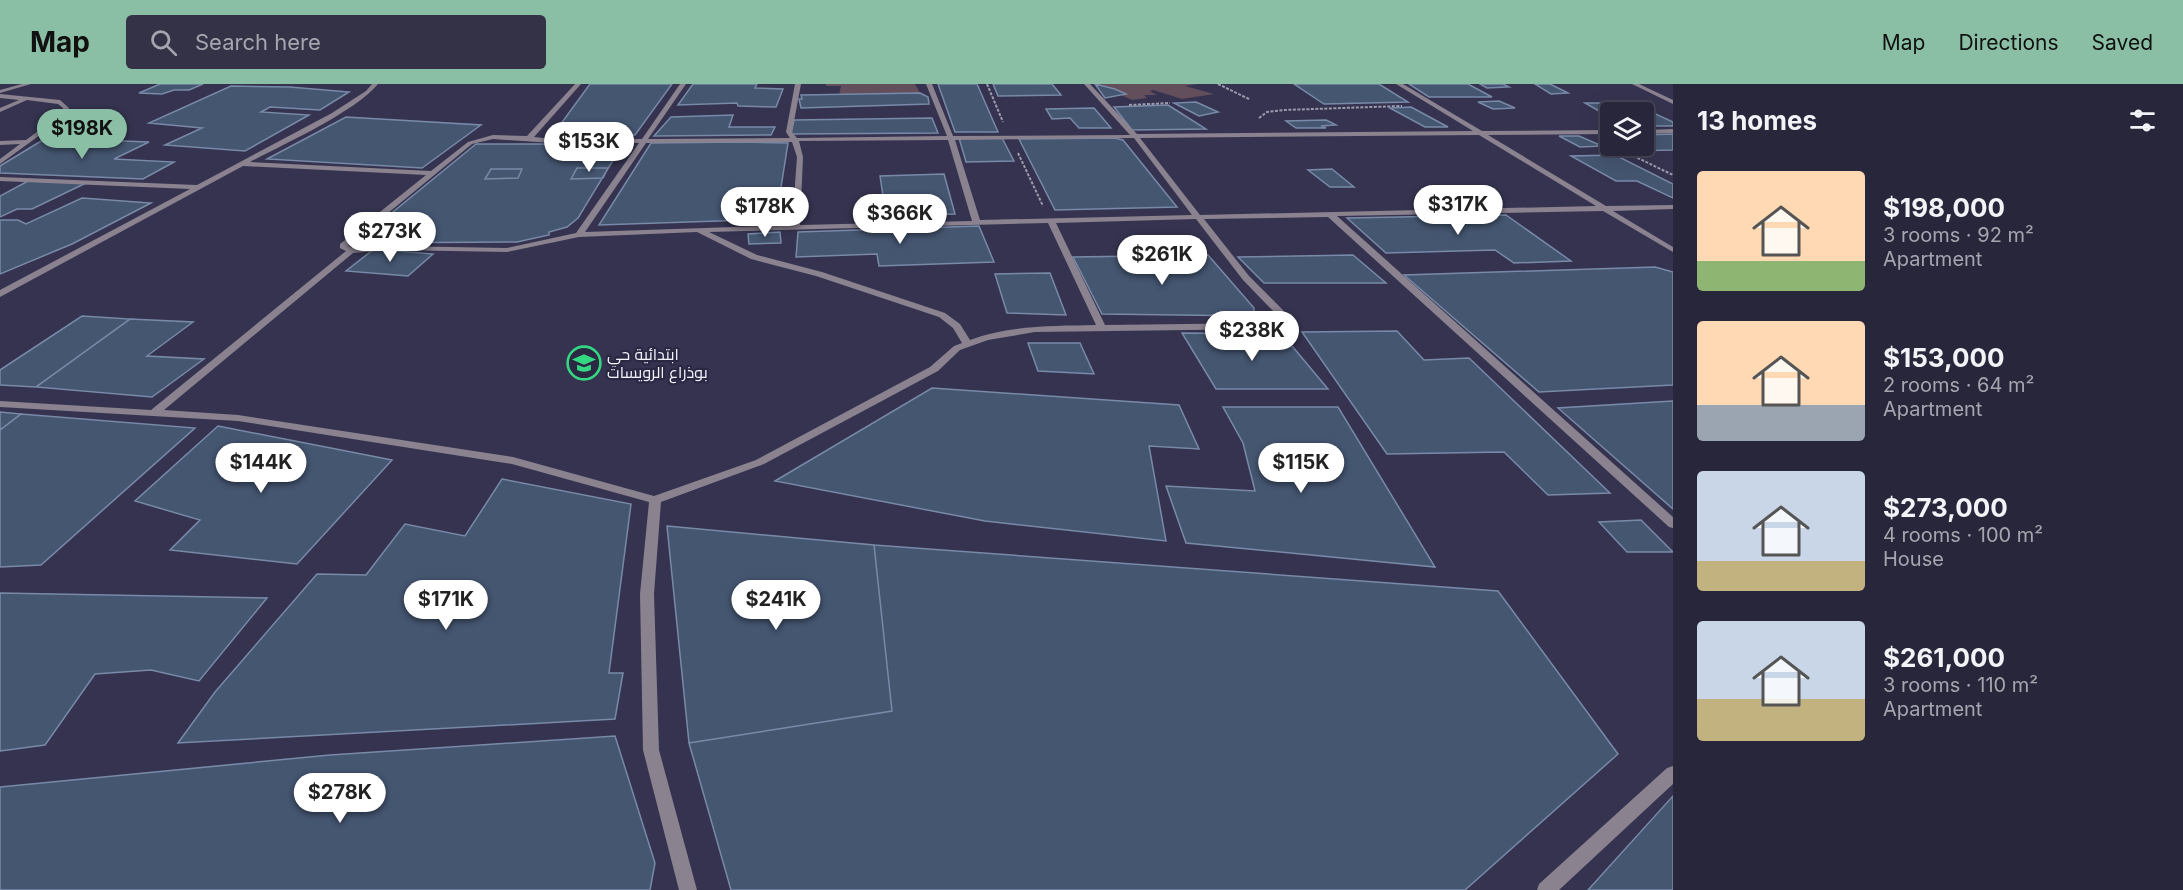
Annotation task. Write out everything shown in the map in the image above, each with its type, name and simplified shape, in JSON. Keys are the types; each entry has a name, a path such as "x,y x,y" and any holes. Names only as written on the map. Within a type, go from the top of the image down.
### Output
{"street":[{"path":"0,94 28,84"},
{"path":"1,292 346,108 375,84"},
{"path":"529,138 578,84"},
{"path":"579,235 684,84"},
{"path":"796,227 800,157 795,140 789,132 798,84"},
{"path":"929,84 951,138 977,223"},
{"path":"0,404 238,418 513,461 655,500 760,462 934,369 957,348 986,337 1035,329 1265,326 1280,321 1281,312 1246,278 1136,137 1087,84"},
{"path":"1399,84 1480,135 1673,249"},
{"path":"1635,84 1672,101"},
{"path":"0,94 60,102 66,108 63,116 0,162"},
{"path":"0,110 29,97"},
{"path":"1654,132 1673,131"},
{"path":"351,251 343,246 431,173 474,140 497,137 563,141 645,141 1600,132"},
{"path":"0,143 27,142"},
{"path":"242,164 431,173"},
{"path":"2,180 198,187"},
{"path":"154,413 351,251 393,248 507,250 527,248 579,235 699,230 1673,207"},
{"path":"1330,214 1673,524"},
{"path":"1051,221 1102,328"},
{"path":"699,230 754,257 819,274 942,315 957,326 968,344"},
{"path":"655,500 647,594 651,750 688,890"},
{"path":"1546,890 1673,773"}],"path":[{"path":"1218,84 1249,99"},
{"path":"1107,106 1170,103"},
{"path":"1253,136 1261,116 1267,112 1432,105"},
{"path":"1633,156 1673,175"}],"shaded area":[{"path":"826,84 915,84 920,93 839,95 841,86 826,86"},
{"path":"1097,84 1197,84 1185,86 1214,94 1182,99 1153,90 1150,91 1157,95 1144,95 1147,98 1132,100 1121,95 1125,94"}],"building":[{"path":"160,84 203,84 189,90 174,90 162,94 139,93"},
{"path":"590,84 672,84 635,135 552,136"},
{"path":"693,84 757,84 755,88 783,89 776,107 738,106 737,103 678,105"},
{"path":"938,84 977,84 998,132 955,132"},
{"path":"993,84 1052,84 1061,95 998,96"},
{"path":"1095,84 1115,89 1126,94 1105,98"},
{"path":"1294,84 1379,84 1408,102 1324,104"},
{"path":"1409,84 1468,84 1492,97 1429,97"},
{"path":"1480,84 1503,84 1509,87 1487,88"},
{"path":"1535,84 1550,84 1568,93 1551,94"},
{"path":"231,86 290,87 349,92 320,110 270,107 261,112 309,115 245,151 165,145 202,128 149,123"},
{"path":"920,93 928,97 929,104 801,108 799,99 802,99 801,95"},
{"path":"1499,101 1515,108 1493,109 1478,102"},
{"path":"1196,102 1218,112 1199,116 1174,103"},
{"path":"1585,103 1600,103 1600,112"},
{"path":"1168,105 1206,129 1132,130 1114,107"},
{"path":"1411,107 1448,127 1425,127 1390,108"},
{"path":"1094,108 1111,128 1079,128 1070,118 1052,119 1046,109"},
{"path":"1654,113 1673,122 1673,126 1654,126"},
{"path":"733,115 729,127 775,127 771,135 654,136 671,117"},
{"path":"346,117 481,125 422,168 267,159"},
{"path":"932,118 938,133 791,134 794,120"},
{"path":"1326,120 1336,125 1321,126 1326,128 1296,128 1286,121"},
{"path":"1673,134 1673,150 1654,150 1654,135"},
{"path":"1559,136 1579,136 1600,145 1580,147"},
{"path":"46,138 149,142 114,159 174,162 143,179 0,173 0,166"},
{"path":"959,138 1002,138 1014,161 966,162"},
{"path":"1114,138 1123,140 1177,207 1055,210 1019,139"},
{"path":"651,143 788,143 776,219 599,225"},
{"path":"476,144 623,144 578,218 567,227 549,232 549,235 517,242 355,243"},
{"path":"1571,156 1617,156 1673,184 1673,198 1637,181 1616,181"},
{"path":"577,168 608,168 603,178 571,179"},
{"path":"491,169 522,169 518,178 485,179"},
{"path":"1332,169 1354,187 1330,187 1308,170"},
{"path":"944,174 955,214 886,216 880,176"},
{"path":"28,181 86,183 32,209 17,209 0,217 0,196"},
{"path":"82,198 151,203 72,244 0,274 0,220 18,220 26,224"},
{"path":"1506,215 1571,261 1514,263 1495,250 1386,253 1347,218"},
{"path":"979,226 994,262 879,266 877,254 796,257 798,232"},
{"path":"780,232 781,243 749,244 748,234"},
{"path":"374,249 433,254 408,276 346,271"},
{"path":"1208,255 1254,308 1254,316 1102,314 1073,257"},
{"path":"1353,255 1386,283 1264,283 1238,257"},
{"path":"1655,267 1673,272 1673,385 1539,392 1404,275"},
{"path":"1050,273 1066,315 1007,313 995,274"},
{"path":"82,316 130,319 36,387 0,385 0,370"},
{"path":"130,319 193,322 147,356 204,359 152,397 36,387"},
{"path":"1397,331 1424,360 1469,358 1610,493 1548,495 1504,452 1387,454 1302,332"},
{"path":"1182,333 1282,334 1328,389 1216,389"},
{"path":"1028,343 1080,343 1094,374 1038,371"},
{"path":"932,388 1179,405 1199,449 1149,446 1166,541 985,521 775,481"},
{"path":"1673,401 1673,509 1558,408"},
{"path":"1223,407 1338,407 1435,567 1186,543 1166,486 1255,491 1243,443"},
{"path":"0,412 21,414 0,430"},
{"path":"21,414 195,428 41,565 0,567 0,430"},
{"path":"218,426 392,460 297,564 170,550 200,520 135,501"},
{"path":"502,479 631,504 609,673 623,673 615,719 178,743 215,692 317,574 366,575 405,524 465,536"},
{"path":"1641,520 1673,552 1627,552 1599,522"},
{"path":"667,526 874,545 892,711 689,743"},
{"path":"874,545 1498,591 1618,754 1465,890 731,890 689,743 892,711"},
{"path":"0,593 267,598 199,681 151,670 95,674 45,745 0,751"},
{"path":"615,736 655,863 650,890 0,890 0,787 330,755"},
{"path":"1673,796 1673,890 1588,890"}],"place":[{"name":"ابتدائية حي بوذراع الرويسات","path":"584,363"}]}
